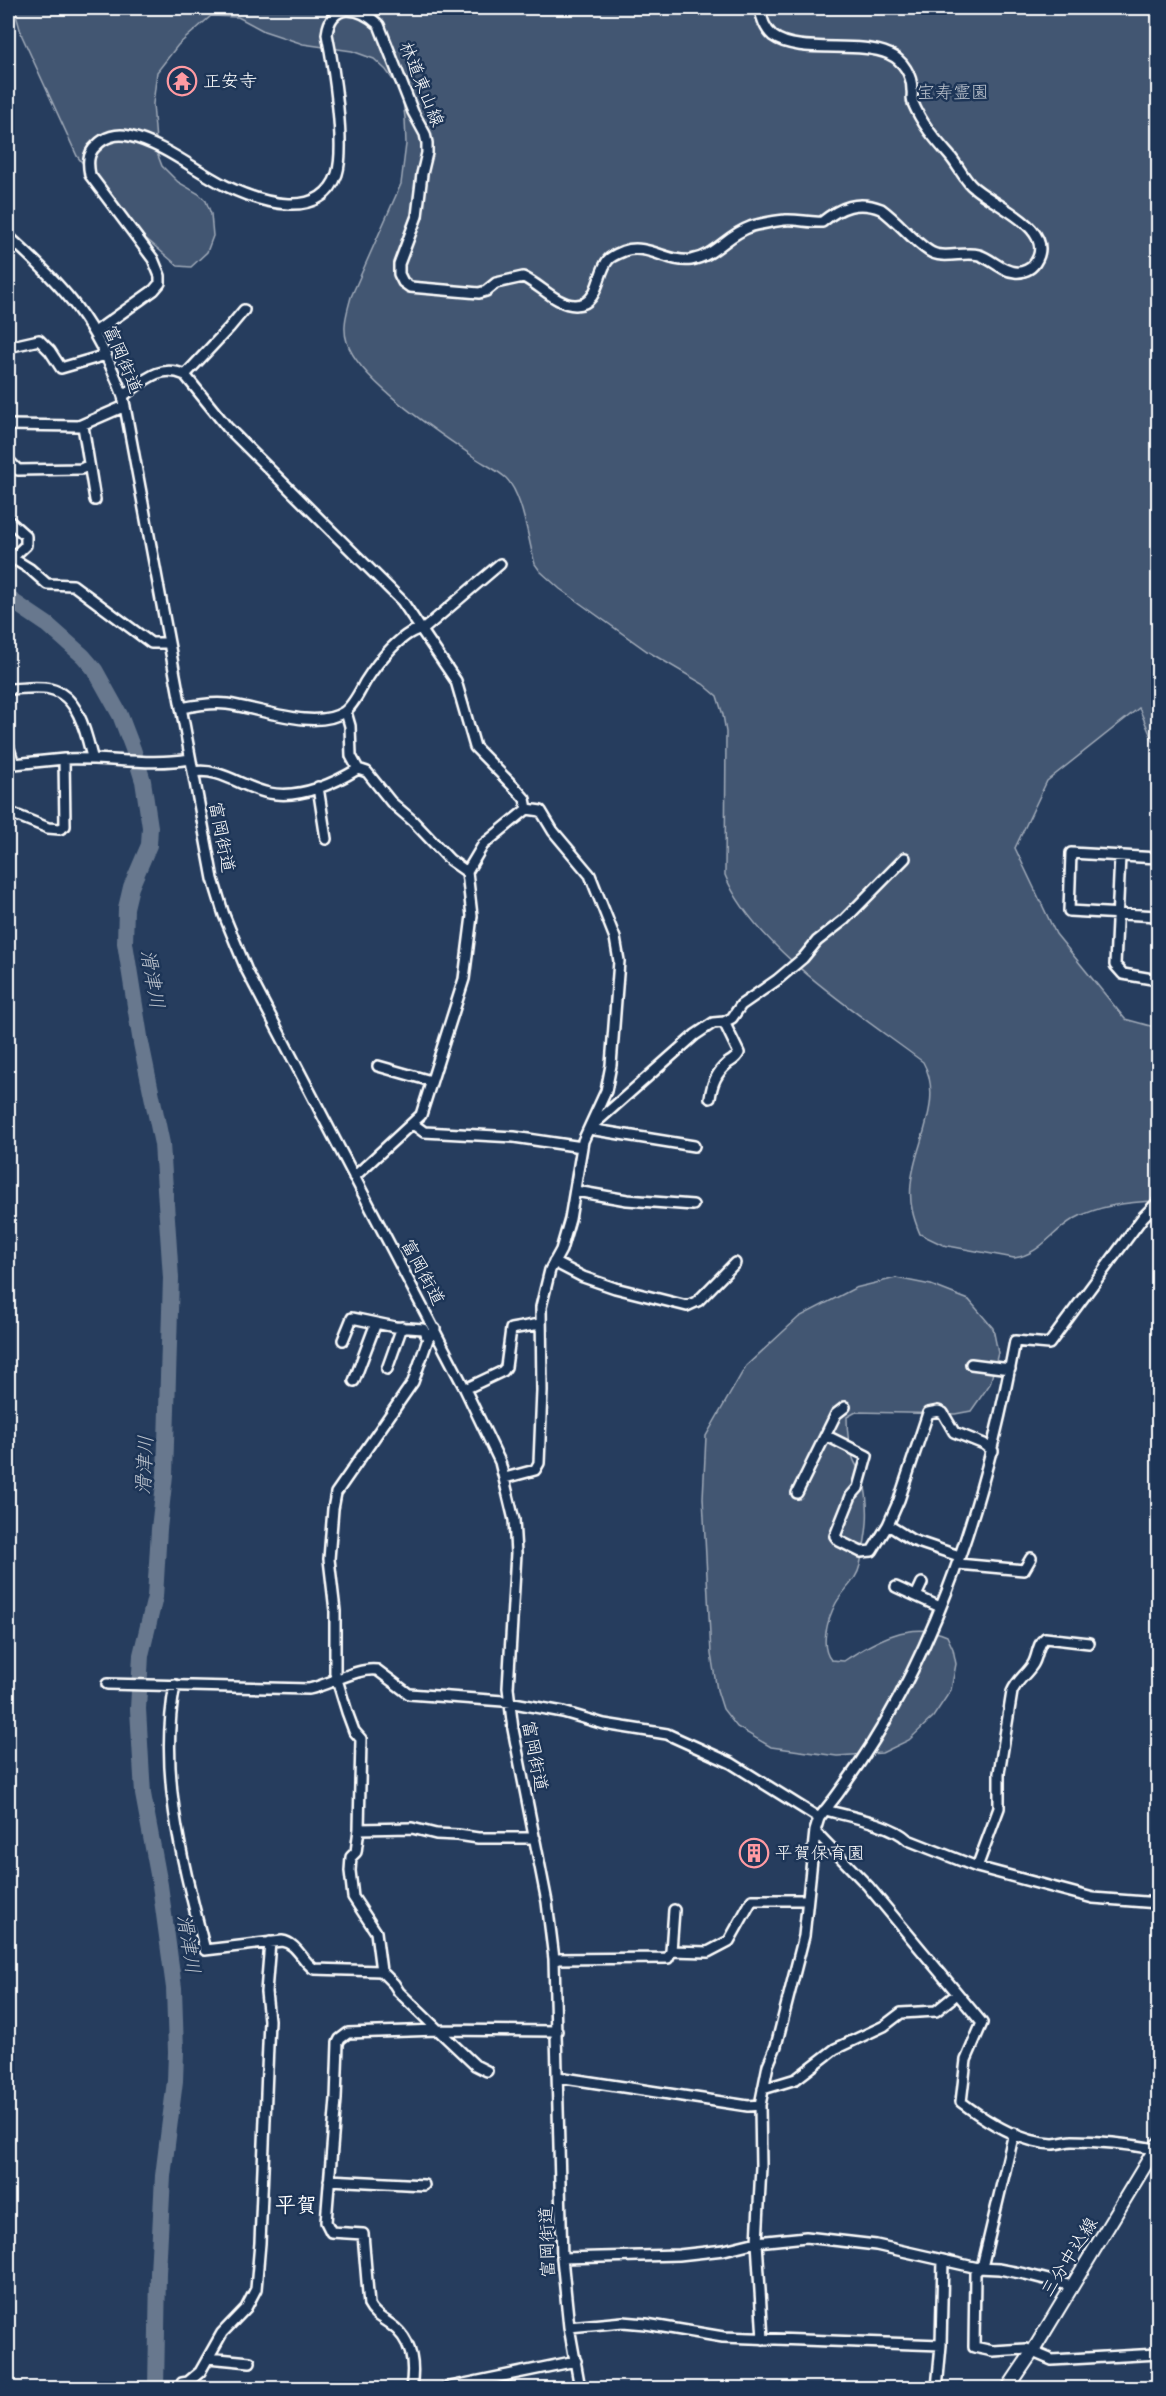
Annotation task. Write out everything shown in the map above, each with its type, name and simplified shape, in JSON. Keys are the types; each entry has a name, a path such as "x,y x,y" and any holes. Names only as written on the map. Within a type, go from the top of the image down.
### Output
{"main road":[{"name":"三分中込線","path":"1008,2388 1033,2351 1157,2146"}],"street":[{"name":"林道東山線","path":"95,332 154,290 160,283 160,276 153,259 90,175 88,160 94,147 113,136 130,136 170,154 240,192 277,202 304,203 318,199 334,181 339,163 338,117 327,34 328,24 338,13 351,10 368,15 379,25 425,134 427,153 417,216 399,264 399,274 403,282 410,287 478,293 486,291 496,283 523,277 563,301 575,305 586,302 594,292 608,260 625,251 643,249 676,259 690,260 714,252 727,239 751,226 785,220 822,222 835,212 855,205 872,206 881,210 930,252 979,255 1005,270 1016,273 1030,268 1036,262 1039,242 1033,230 1007,208 990,200 972,186 930,135 912,100 913,88 909,74 898,60 882,51 802,44 781,39 773,35 765,26 760,8"},
{"name":"富岡街道","path":"8,236 72,299 95,332 123,396 213,879 235,943 354,1177 435,1329 493,1446 505,1478 514,1520 516,1553 508,1668 509,1703 547,1902 554,1959 562,2258 580,2388"},
{"path":"185,375 244,310"},
{"path":"8,347 39,340 50,351 61,368 106,355"},
{"path":"123,396 161,370 176,371 185,375 227,427 402,601 456,681 476,747 525,799 527,809"},
{"path":"8,425 83,426 125,406"},
{"path":"83,426 95,500"},
{"path":"8,460 18,470 73,469 90,465"},
{"path":"8,520 26,536 26,545 12,558 16,562 30,569 47,585 73,585 152,643 169,643"},
{"path":"181,708 226,704 292,719 331,717 346,712 381,661 404,636 412,629 425,628 500,564"},
{"path":"8,689 47,688 57,691 75,708 94,758"},
{"path":"346,712 350,726 351,756 358,769"},
{"path":"8,745 14,764 94,758 173,762 190,759"},
{"path":"8,812 48,828 60,829 65,826 64,759"},
{"path":"193,772 202,770 224,776 269,793 294,794 318,787 358,769 367,772 391,802 413,821 450,860 467,872"},
{"path":"318,787 326,838"},
{"path":"354,1177 421,1115 464,979 472,916 467,872 483,845 527,809 541,811 564,844 584,866 609,920 618,950 617,1005 606,1091 582,1147 576,1191 566,1235 554,1262 541,1307 540,1324 543,1347 539,1462 535,1470 505,1478"},
{"path":"1158,858 1071,853 1069,911 1158,916"},
{"path":"1120,856 1115,965 1123,974 1158,980"},
{"path":"589,1129 695,1035 713,1023 724,1023 732,1018 741,1005 777,980 803,958 817,941 844,920 905,858"},
{"path":"710,1098 713,1079 728,1063 736,1059 739,1053 724,1023"},
{"path":"378,1066 431,1081"},
{"path":"413,1124 424,1132 514,1137 582,1147"},
{"path":"589,1129 694,1146"},
{"path":"576,1191 627,1200 693,1205"},
{"path":"763,2339 757,2242 761,2166 760,2105 804,1936 815,1831 822,1814 885,1723 940,1607 958,1560 993,1451 1015,1341 1049,1344 1143,1217 1158,1202"},
{"path":"554,1262 583,1277 615,1288 687,1306 698,1301 735,1263"},
{"path":"343,1340 352,1318 423,1329 428,1339"},
{"path":"354,1381 376,1323"},
{"path":"465,1389 503,1371 506,1367 511,1329 540,1324"},
{"path":"387,1369 402,1327"},
{"path":"435,1329 428,1339 413,1382 336,1493 329,1559 335,1611 333,1654 337,1681 346,1712 354,1731 361,1739 358,1829 356,1852 351,1857 350,1871 353,1897 376,1932 381,1971 399,1992 475,2065 487,2071"},
{"path":"971,1364 1010,1369"},
{"path":"797,1493 820,1445 827,1436 837,1414 844,1407"},
{"path":"827,1436 867,1456 858,1488 851,1496 835,1536 861,1552 868,1553 872,1551 888,1525 928,1413 933,1411 943,1413 954,1432 984,1444 993,1451"},
{"path":"888,1525 912,1540 958,1560 1024,1570 1031,1558"},
{"path":"916,1596 922,1583"},
{"path":"896,1587 940,1607"},
{"path":"977,1867 999,1808 999,1773 1012,1692 1016,1683 1033,1664 1042,1640 1045,1638 1089,1643"},
{"path":"108,1684 309,1689 365,1670 377,1670 409,1694 509,1703 563,1712 604,1724 667,1734 731,1763 822,1814 879,1826 977,1867 1093,1898 1158,1903"},
{"path":"173,1685 170,1760 175,1816 183,1862 205,1950 288,1942 314,1969 381,1971"},
{"path":"358,1829 411,1828 436,1834 478,1839 535,1838"},
{"path":"815,1831 868,1886 982,2024 966,2060 962,2102 980,2116 1014,2133 1053,2144 1071,2141 1157,2146"},
{"path":"671,1951 708,1952 729,1941 752,1900 807,1900"},
{"path":"554,1959 668,1958 671,1951 674,1910"},
{"path":"182,2388 182,2383 188,2382 200,2372 222,2333 246,2308 256,2289 261,2232 269,2020 266,1982 270,1942"},
{"path":"763,2089 796,2079 835,2049 884,2026 901,2013 936,2011 957,1994"},
{"path":"411,2388 414,2370 411,2352 395,2327 372,2312 369,2306 363,2234 336,2233 327,2228 338,2043 348,2033 438,2030 557,2031"},
{"path":"558,2077 748,2106 760,2105"},
{"path":"1014,2133 983,2263 975,2273 974,2347 993,2351 1015,2349 1033,2351 1052,2360 1158,2354"},
{"path":"329,2180 424,2185"},
{"path":"562,2258 679,2255 724,2250 789,2237 837,2240 876,2246 978,2268 999,2269 1072,2286"},
{"path":"937,2388 941,2345 943,2260"},
{"path":"570,2327 623,2322 656,2325 723,2337 941,2345"},
{"path":"208,2358 250,2362"},
{"path":"445,2388 576,2361"}],"green space":[{"name":"宝寿霊園","path":"14,8 1158,8 1158,745 1153,741 1139,708 1047,781 1015,848 1056,934 1125,1019 1158,1028 1158,1201 1114,1205 1082,1215 1065,1225 1038,1248 1014,1258 943,1245 920,1234 912,1210 911,1191 913,1169 930,1107 929,1077 923,1062 841,1002 784,954 759,928 739,902 725,875 726,732 717,696 703,684 647,651 560,589 540,571 535,564 517,495 506,478 439,433 383,389 354,357 347,342 345,325 351,297 401,184 406,144 403,101 396,84 386,70 374,59 352,51 303,44 264,31 238,17 211,16 178,45 157,72 153,104 157,153 162,166 178,182 199,194 206,201 211,214 213,236 207,252 191,267 178,266 136,230 77,156 22,36"},
{"path":"896,1278 931,1285 969,1300 993,1328 998,1353 990,1384 971,1411 955,1414 856,1412 847,1417 850,1448 862,1475 867,1501 865,1543 858,1570 833,1609 825,1640 827,1654 831,1660 844,1661 868,1646 893,1635 920,1630 947,1636 956,1664 951,1690 933,1717 909,1740 882,1753 837,1756 771,1747 737,1727 723,1709 717,1690 711,1654 703,1498 706,1436 746,1366 799,1317 855,1288"}],"waterway":[{"name":"滑津川","path":"8,598 48,625 83,656 95,670 120,715 133,749 143,781 150,827 149,845 131,887 126,908 125,943 141,1043 162,1144 171,1278 165,1475 155,1597 141,1655 138,1709 143,1794 160,1885 174,1988 176,2052 175,2081 163,2176 156,2388"}],"place":[{"name":"正安寺","path":"182,81"},
{"name":"平賀保育園","path":"754,1853"}],"district":[{"name":"平賀","path":"296,2205"}]}
